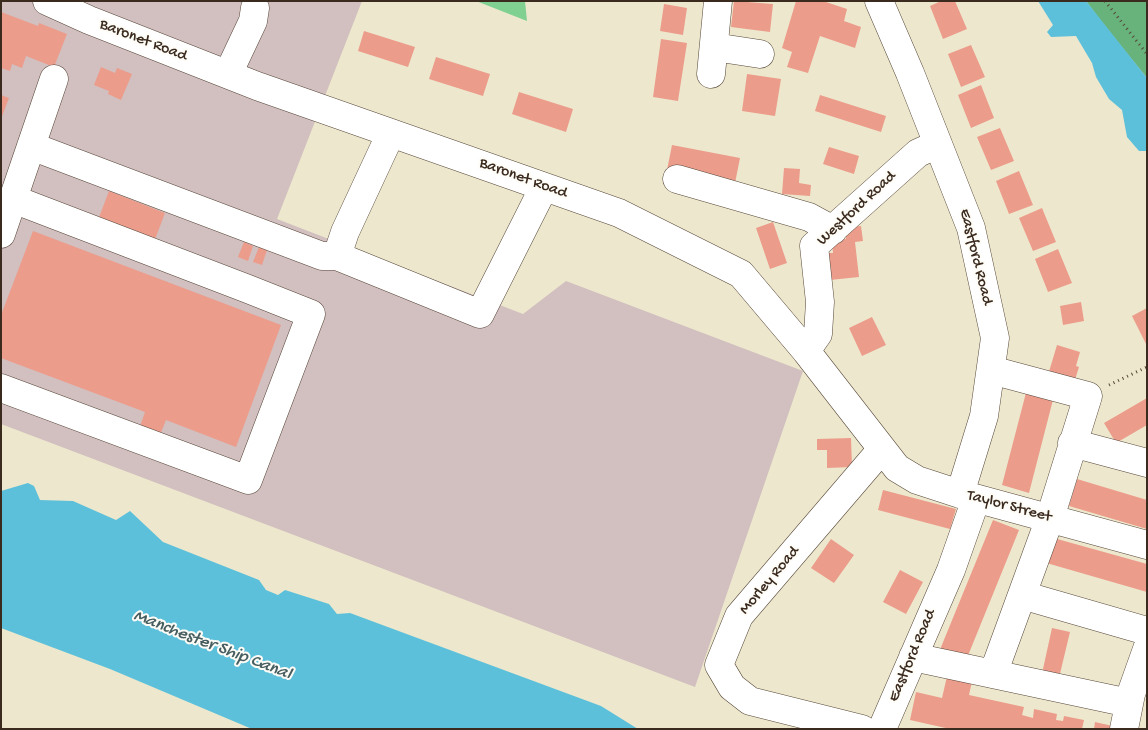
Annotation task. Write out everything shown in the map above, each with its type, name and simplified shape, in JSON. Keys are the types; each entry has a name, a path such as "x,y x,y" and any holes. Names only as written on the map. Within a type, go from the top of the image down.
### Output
{"street":[{"name":"Baronet Road","path":"48,1 89,20 228,74 619,213 741,274 806,351 882,449"},
{"path":"711,74 718,1"},
{"name":"Eastford Road","path":"879,1 910,73 971,228 994,338 984,416 951,570 882,729"},
{"path":"228,74 253,21 255,8"},
{"path":"714,47 760,54"},
{"path":"1,234 54,79"},
{"path":"337,256 345,232 391,133"},
{"name":"Westford Road","path":"806,351 818,334 820,302 814,246 918,153 938,144"},
{"path":"31,146 322,256 337,256 480,314 544,186"},
{"path":"677,178 809,217 833,230"},
{"path":"1,388 248,480 311,314 13,199"},
{"path":"991,370 1088,396 1050,518 993,674"},
{"path":"1072,443 1147,463"},
{"name":"Taylor Street","path":"882,449 897,468 917,480 968,496 1147,545"},
{"name":"Morley Road","path":"862,729 750,701 732,687 719,665 739,616 882,449"},
{"path":"1022,595 1147,631"},
{"path":"913,657 993,674 1126,716 1147,649"}],"path":[{"path":"1105,1 1147,54"},
{"path":"1088,396 1147,367"}],"shaded area":[{"path":"1,1 362,1 277,219 523,314 566,281 803,371 695,687 1,424"}],"green space":[{"path":"476,1 525,1 527,21"},
{"path":"1086,1 1147,1 1147,78 1104,25"}],"water":[{"path":"1038,1 1086,1 1147,78 1147,151 1139,151 1127,137 1122,110 1109,99 1096,77 1092,63 1076,36 1051,37 1047,32 1053,25"},
{"name":"Manchester Ship Canal","path":"28,483 34,486 40,500 73,501 116,520 130,511 163,542 259,580 266,590 278,595 285,590 329,604 337,614 350,613 601,706 638,729 252,729 110,669 1,628 1,491"}],"building":[{"path":"734,1 773,4 770,32 731,27"},
{"path":"796,1 823,1 847,9 844,21 861,27 855,48 820,36 808,73 787,67 792,52 782,48"},
{"path":"941,1 955,1 967,29 943,39 930,6"},
{"path":"664,4 687,8 683,35 660,31"},
{"path":"1,12 38,26 39,23 67,34 54,67 26,56 22,68 12,64 10,71 1,68"},
{"path":"364,31 415,47 408,67 358,51"},
{"path":"661,39 687,43 678,101 653,97"},
{"path":"971,45 985,77 961,87 948,54"},
{"path":"436,57 490,74 483,96 429,79"},
{"path":"101,67 115,73 117,68 132,74 121,100 108,94 109,91 94,85"},
{"path":"747,74 781,79 775,116 742,111"},
{"path":"981,85 994,118 971,128 958,95"},
{"path":"519,92 573,109 566,132 512,114"},
{"path":"1,95 9,98 1,119"},
{"path":"820,95 886,116 881,132 815,111"},
{"path":"1000,128 1014,161 991,170 977,137"},
{"path":"672,145 740,158 735,183 667,170"},
{"path":"829,147 859,156 854,174 823,164"},
{"path":"784,168 800,169 799,183 811,185 810,196 782,194"},
{"path":"1019,171 1033,205 1009,214 996,181"},
{"path":"109,191 165,213 154,242 98,220"},
{"path":"1042,208 1056,242 1033,251 1019,218"},
{"path":"773,222 787,263 770,269 756,228"},
{"path":"861,226 863,241 855,242 859,277 830,280 827,253 833,253 832,240 846,239 845,227"},
{"path":"33,231 281,325 236,447 166,420 158,440 138,432 145,412 1,358 1,315"},
{"path":"244,242 253,246 248,261 238,257"},
{"path":"259,247 267,250 262,265 253,262"},
{"path":"1058,249 1072,283 1048,292 1035,259"},
{"path":"1081,302 1084,321 1063,325 1060,306"},
{"path":"1147,308 1147,346 1132,316"},
{"path":"872,317 886,345 862,356 849,328"},
{"path":"1057,345 1080,352 1076,366 1079,367 1074,383 1048,375"},
{"path":"1028,385 1055,392 1029,493 1002,485"},
{"path":"1147,398 1147,425 1116,443 1104,423"},
{"path":"851,438 852,467 827,468 827,450 817,450 817,439"},
{"path":"1077,479 1147,500 1147,529 1069,506"},
{"path":"883,490 956,509 950,529 878,510"},
{"path":"993,520 1019,530 965,663 939,652"},
{"path":"1050,537 1147,564 1147,592 1043,562"},
{"path":"831,539 854,555 834,583 811,568"},
{"path":"900,570 923,582 906,614 883,602"},
{"path":"1052,628 1070,632 1058,682 1041,678"},
{"path":"948,672 973,677 969,695 1024,707 1022,715 1033,718 1034,709 1057,714 1056,720 1063,721 1064,716 1084,720 1082,729 950,729 910,720 916,692 942,698"},
{"path":"1095,722 1117,727 1117,729 1094,729"}]}
